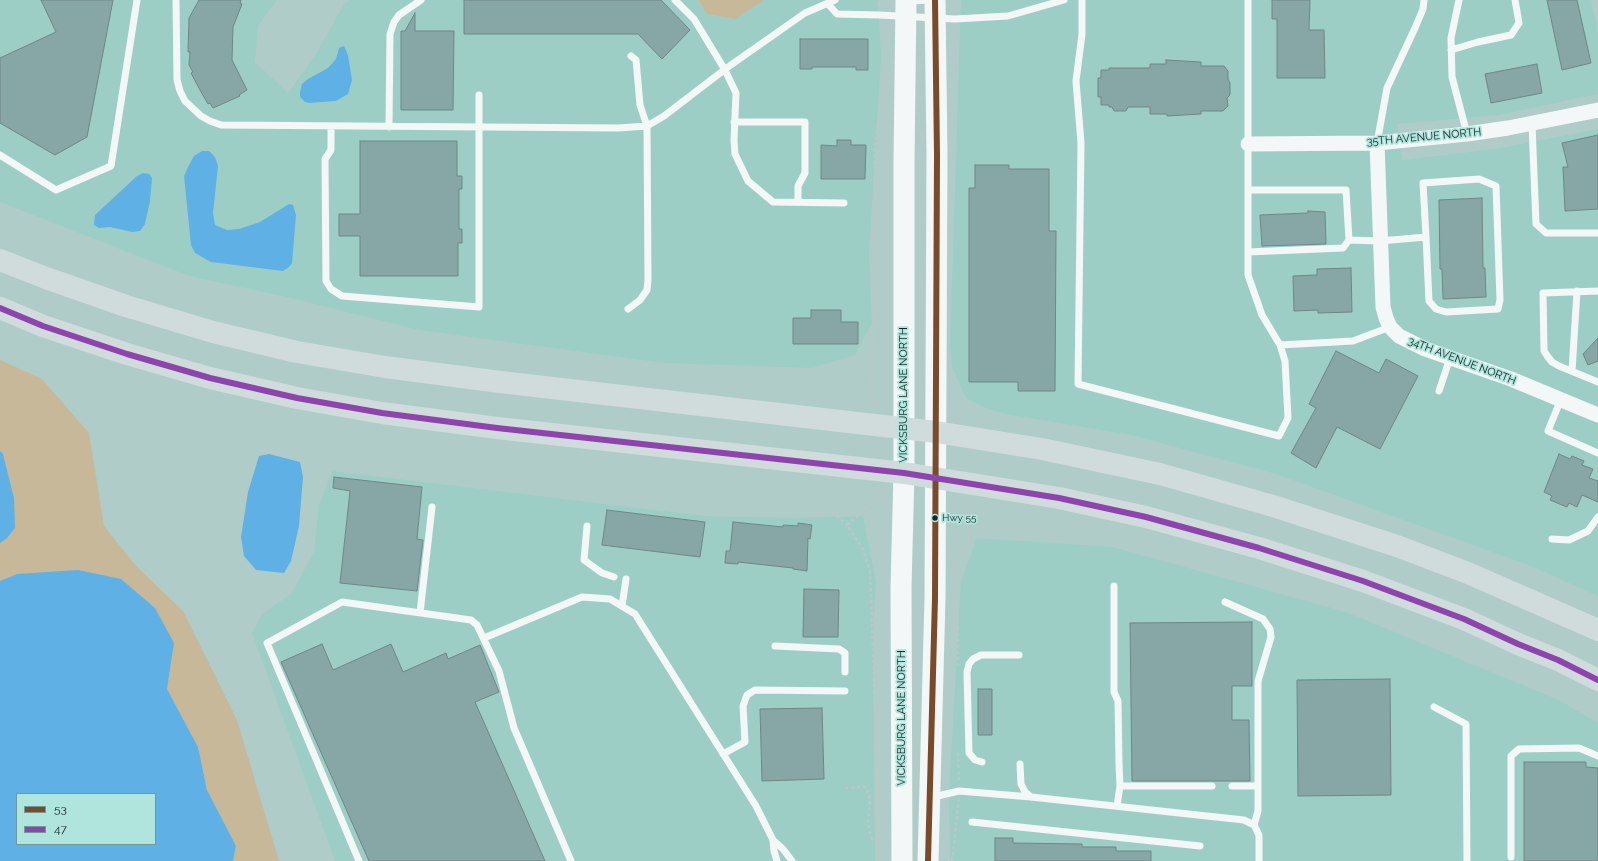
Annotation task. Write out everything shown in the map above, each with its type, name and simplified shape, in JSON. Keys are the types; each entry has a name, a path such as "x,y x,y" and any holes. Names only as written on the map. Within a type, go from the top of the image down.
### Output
{"main road":[{"name":"VICKSBURG LANE NORTH","path":"902,861 904,4"},
{"path":"928,861 935,598 936,4"},
{"path":"0,260 126,306 213,332 297,352 384,367 500,382 936,432 1042,449 1160,474 1273,506 1397,546 1468,573 1598,630"},
{"path":"0,308 43,326 127,354 210,378 297,398 382,413 497,428 904,473 1059,498 1139,515 1259,548 1378,587 1464,619 1518,644 1558,660 1598,680"},
{"path":"1518,644 1557,672 1598,692"}],"street":[{"name":"35TH AVENUE NORTH","path":"1248,144 1377,143 1467,134 1532,124 1598,110"},
{"name":"34TH AVENUE NORTH","path":"1377,143 1383,307 1390,326 1399,336 1411,344 1510,379 1598,415"}],"lane":[{"path":"0,156 56,190 111,166 137,0"},
{"path":"176,0 177,80 180,91 185,101 201,116 221,125 618,128 646,126 664,116 725,70 806,13 832,2 837,14 879,15 904,4 936,4 955,19 1008,16 1064,0"},
{"path":"389,127 390,34 394,22 399,15 421,0"},
{"path":"675,0 694,19 725,70 736,93 734,122 735,154 748,182 773,202 844,203"},
{"path":"1082,0 1082,34 1076,81 1081,143 1078,384 1278,436 1288,418 1285,361 1280,345 1262,315 1248,275 1248,0"},
{"path":"1377,143 1387,88 1423,9 1424,0"},
{"path":"1459,0 1451,38 1452,77 1467,134"},
{"path":"1451,50 1478,42 1511,35 1519,23 1515,0"},
{"path":"904,4 936,4"},
{"path":"628,309 640,300 646,290 648,280 646,126 640,105 636,60 630,56"},
{"path":"331,127 331,150 325,159 326,281 331,290 342,296 479,307 479,95"},
{"path":"734,122 805,122 805,173 798,186 798,202"},
{"path":"1532,124 1536,224 1546,234 1598,233"},
{"path":"1479,179 1496,186 1500,300 1498,310 1446,312 1436,310 1430,302 1426,238 1424,183 1479,179"},
{"path":"1248,190 1346,190 1349,240 1343,248 1248,252"},
{"path":"1349,240 1380,241 1426,238"},
{"path":"1572,371 1577,291"},
{"path":"1598,291 1543,293 1544,351 1552,362 1598,382"},
{"path":"1280,345 1353,341 1390,326"},
{"path":"1439,391 1450,358"},
{"path":"1561,399 1548,431 1598,453"},
{"path":"420,613 432,507"},
{"path":"1552,539 1569,540 1588,531 1598,517"},
{"path":"587,526 584,560 602,573 614,577"},
{"path":"622,606 626,579"},
{"path":"1114,586 1114,692 1118,701 1120,786 1117,806"},
{"path":"484,638 582,597 610,600 635,614 756,806 773,840 777,861"},
{"path":"359,861 267,643 342,602 471,620 477,624 499,671 514,728 571,861"},
{"path":"1225,602 1263,619 1270,629 1271,637 1258,681 1258,811 1254,825"},
{"path":"775,646 839,649 845,653 845,672"},
{"path":"982,762 975,760 969,753 967,672 969,664 973,659 981,655 1019,656"},
{"path":"723,754 745,742 743,706 747,695 755,690 845,691"},
{"path":"1434,707 1466,724 1467,861"},
{"path":"1510,857 1511,756 1519,749 1579,748 1598,756"},
{"path":"1020,764 1021,784 1025,792 1031,797"},
{"path":"1120,786 1212,786"},
{"path":"1232,786 1258,786"},
{"path":"930,797 955,791 1031,797 1244,820 1254,825 1259,835 1259,861"},
{"path":"972,822 1200,846"},
{"path":"773,840 783,849 792,861"}],"path":[{"path":"879,0 879,15 889,37 889,42"},
{"path":"847,525 880,497 874,441 879,425 878,406 873,397 871,388 875,270 875,145 881,103 889,74"},
{"path":"815,516 824,511 830,512 847,525 863,549 870,572 878,784 878,861"},
{"path":"846,788 867,788 870,801 868,822 870,834 872,839 878,841"}],"shaded area":[{"path":"0,0 277,0 258,26 255,62 288,93 316,54 344,4 350,0 698,0 707,14 735,19 764,0 878,0 881,56 869,255 872,323 855,355 812,368 664,363 419,330 291,298 189,276 0,202"},
{"path":"698,0 764,0 735,19 707,14"},
{"path":"961,0 1591,0 1598,33 1598,94 1499,115 1397,124 1402,160 1496,149 1598,129 1598,596 1531,566 1276,474 1131,435 1005,414 986,408 966,398 952,367 950,345"},
{"path":"0,360 42,379 89,433 104,526 136,566 183,611 237,720 279,861 233,861 236,846 207,790 198,747 167,689 174,643 17,574 0,581"},
{"path":"332,471 704,516 798,518 863,516 876,582 873,630 875,861 335,861 252,633 262,614 291,594 314,552 319,504"},
{"path":"977,538 1113,547 1346,612 1559,700 1598,723 1598,861 950,861 949,791 961,581"}],"water":[{"path":"344,46 348,55 352,80 348,94 336,101 305,102 300,97 302,84 328,68 336,59 339,48"},
{"path":"202,151 209,151 215,157 218,166 213,213 215,225 227,230 239,229 260,222 289,204 293,205 296,215 292,263 289,267 283,271 211,262 195,253 191,245 184,176 194,156"},
{"path":"143,173 149,174 152,178 150,201 145,224 140,231 132,232 110,227 99,228 94,225 95,215 137,176"},
{"path":"0,451 3,454 14,498 15,528 7,538 0,543"},
{"path":"269,454 300,462 303,477 299,526 291,561 284,573 256,570 244,556 241,537 248,492 259,456"},
{"path":"78,570 121,579 155,608 174,643 167,689 198,747 207,790 236,846 233,861 0,861 0,581 17,574"}],"building":[{"path":"41,0 113,0 87,137 55,155 0,123 0,58 56,32"},
{"path":"199,0 241,0 240,3 242,4 233,27 232,60 247,90 239,95 240,96 213,108 210,103 208,104 200,90 191,73 193,72 189,65 189,18"},
{"path":"464,0 661,0 690,30 662,59 638,34 464,34"},
{"path":"1272,0 1310,0 1309,30 1324,30 1325,78 1277,78 1277,19 1272,19"},
{"path":"1547,0 1577,0 1591,63 1562,70"},
{"path":"415,13 415,31 454,31 453,110 401,110 401,31 405,31"},
{"path":"800,39 868,39 868,70 856,70 856,67 812,67 812,69 800,69"},
{"path":"1166,60 1201,62 1201,66 1224,66 1228,71 1228,79 1230,83 1230,95 1227,98 1228,106 1223,111 1201,111 1201,114 1167,116 1167,114 1150,114 1150,107 1128,107 1126,111 1114,111 1112,107 1109,107 1109,105 1101,105 1101,97 1098,97 1098,78 1101,78 1101,70 1109,70 1109,68 1150,68 1150,64 1166,64"},
{"path":"1537,64 1542,93 1491,103 1485,74"},
{"path":"1598,135 1598,209 1565,211 1563,167 1568,167 1562,143"},
{"path":"837,140 851,140 851,145 866,145 865,179 821,179 821,145 837,146"},
{"path":"360,141 457,141 457,176 462,176 462,189 459,189 459,229 462,229 462,243 458,243 458,276 360,276 360,236 339,236 339,214 360,214"},
{"path":"975,165 1009,165 1009,169 1049,169 1049,231 1056,231 1055,391 1018,391 1018,382 969,382 969,188 975,188"},
{"path":"1482,198 1483,268 1485,268 1486,297 1443,299 1442,269 1440,269 1439,200"},
{"path":"1308,211 1325,212 1326,244 1262,246 1260,215 1308,213"},
{"path":"1351,268 1352,312 1318,313 1318,310 1294,311 1293,276 1317,275 1317,269"},
{"path":"811,310 841,310 841,322 858,322 858,344 793,344 793,318 811,318"},
{"path":"1598,338 1598,361 1588,365 1583,354"},
{"path":"1336,351 1379,373 1386,359 1418,376 1380,449 1337,427 1316,468 1291,453 1316,408 1309,404"},
{"path":"1559,454 1570,459 1572,456 1584,461 1582,465 1593,469 1589,478 1598,481 1598,502 1582,495 1577,507 1569,503 1567,507 1550,500 1552,496 1544,492"},
{"path":"334,477 422,487 417,539 423,540 417,591 340,583 350,491 333,488"},
{"path":"607,510 705,522 700,557 602,545"},
{"path":"733,522 783,527 783,525 798,526 798,523 812,525 810,539 808,538 807,571 738,562 738,564 725,563 726,551 730,551"},
{"path":"804,589 839,590 838,637 803,637"},
{"path":"1252,622 1252,686 1232,686 1232,720 1249,720 1250,781 1132,781 1130,623"},
{"path":"322,644 333,670 391,644 403,672 446,653 448,659 480,645 499,692 475,702 545,861 369,861 281,662"},
{"path":"1390,679 1391,795 1298,796 1297,680"},
{"path":"978,689 992,689 992,735 978,735"},
{"path":"822,708 824,779 762,781 760,709"},
{"path":"1524,762 1586,762 1586,767 1598,768 1598,861 1524,861"},
{"path":"995,838 1013,838 1013,843 1082,844 1082,847 1116,847 1116,851 1151,851 1151,861 995,861"}],"transit line":[{"name":"53","path":"928,861 935,598 937,155 935,0"},
{"name":"47","path":"0,308 43,326 127,354 210,378 297,398 382,413 497,428 904,473 1059,498 1146,517 1259,548 1363,581 1464,619 1518,644 1558,660 1598,680"}],"place":[{"name":"Hwy 55","path":"935,518"}]}
